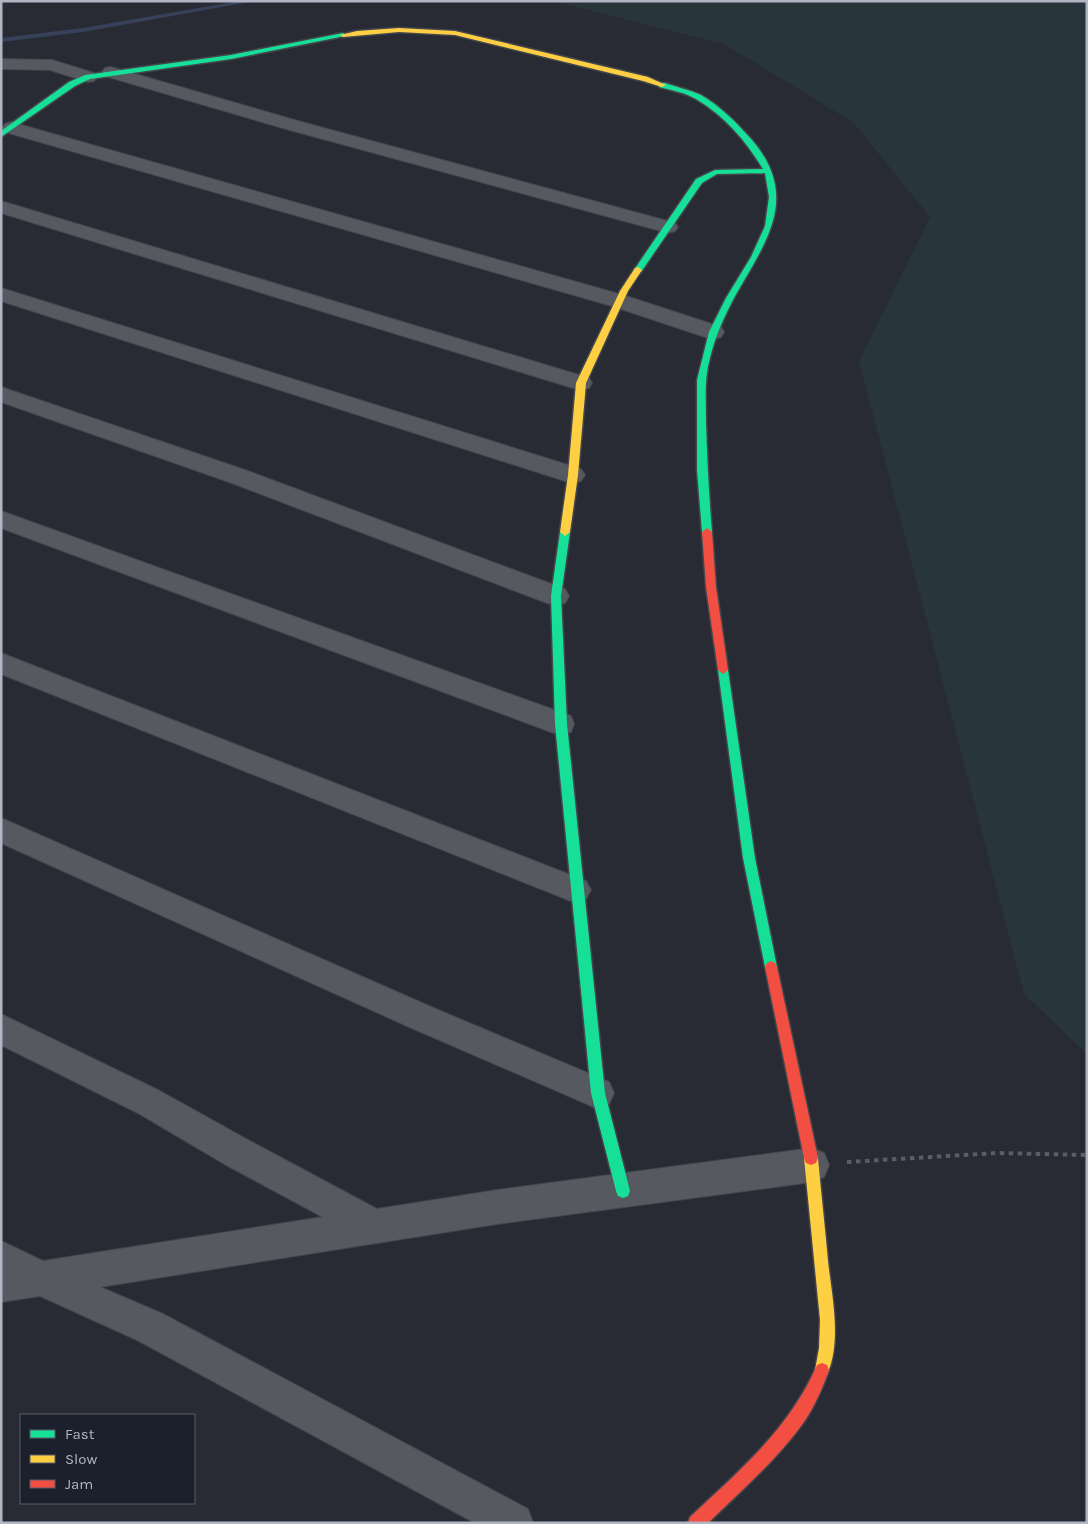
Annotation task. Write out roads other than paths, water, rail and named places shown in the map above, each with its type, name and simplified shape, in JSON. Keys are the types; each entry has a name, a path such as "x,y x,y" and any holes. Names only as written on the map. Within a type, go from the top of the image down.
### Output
{"street":[{"path":"6,132 72,84 88,77 111,72 231,57 363,32 400,29 440,31 646,79 698,97 735,125 753,146 768,171 773,197 769,226 755,257 730,298 713,332 701,380 702,470 711,587 749,858 812,1165 815,1211 828,1317 824,1362 820,1376 806,1404 781,1438 759,1462 696,1523"},
{"path":"1,64 52,66 88,77"},
{"path":"111,72 292,125 668,227"},
{"path":"6,132 618,301 713,332"},
{"path":"623,1191 598,1093 576,890 561,724 556,596 573,475 581,383 618,301 699,181 707,175 728,170 768,171"},
{"path":"1,207 581,383"},
{"path":"1,294 573,475"},
{"path":"1,394 237,476 556,596"},
{"path":"1,519 561,724"},
{"path":"1,663 576,890"},
{"path":"1,830 418,1016 598,1093"},
{"path":"1,1029 149,1102 238,1153 374,1226"},
{"path":"1,1285 497,1206 812,1165"},
{"path":"1,1258 42,1279 150,1327 514,1523"}],"waterway":[{"path":"1,40 83,30 252,1"}]}
